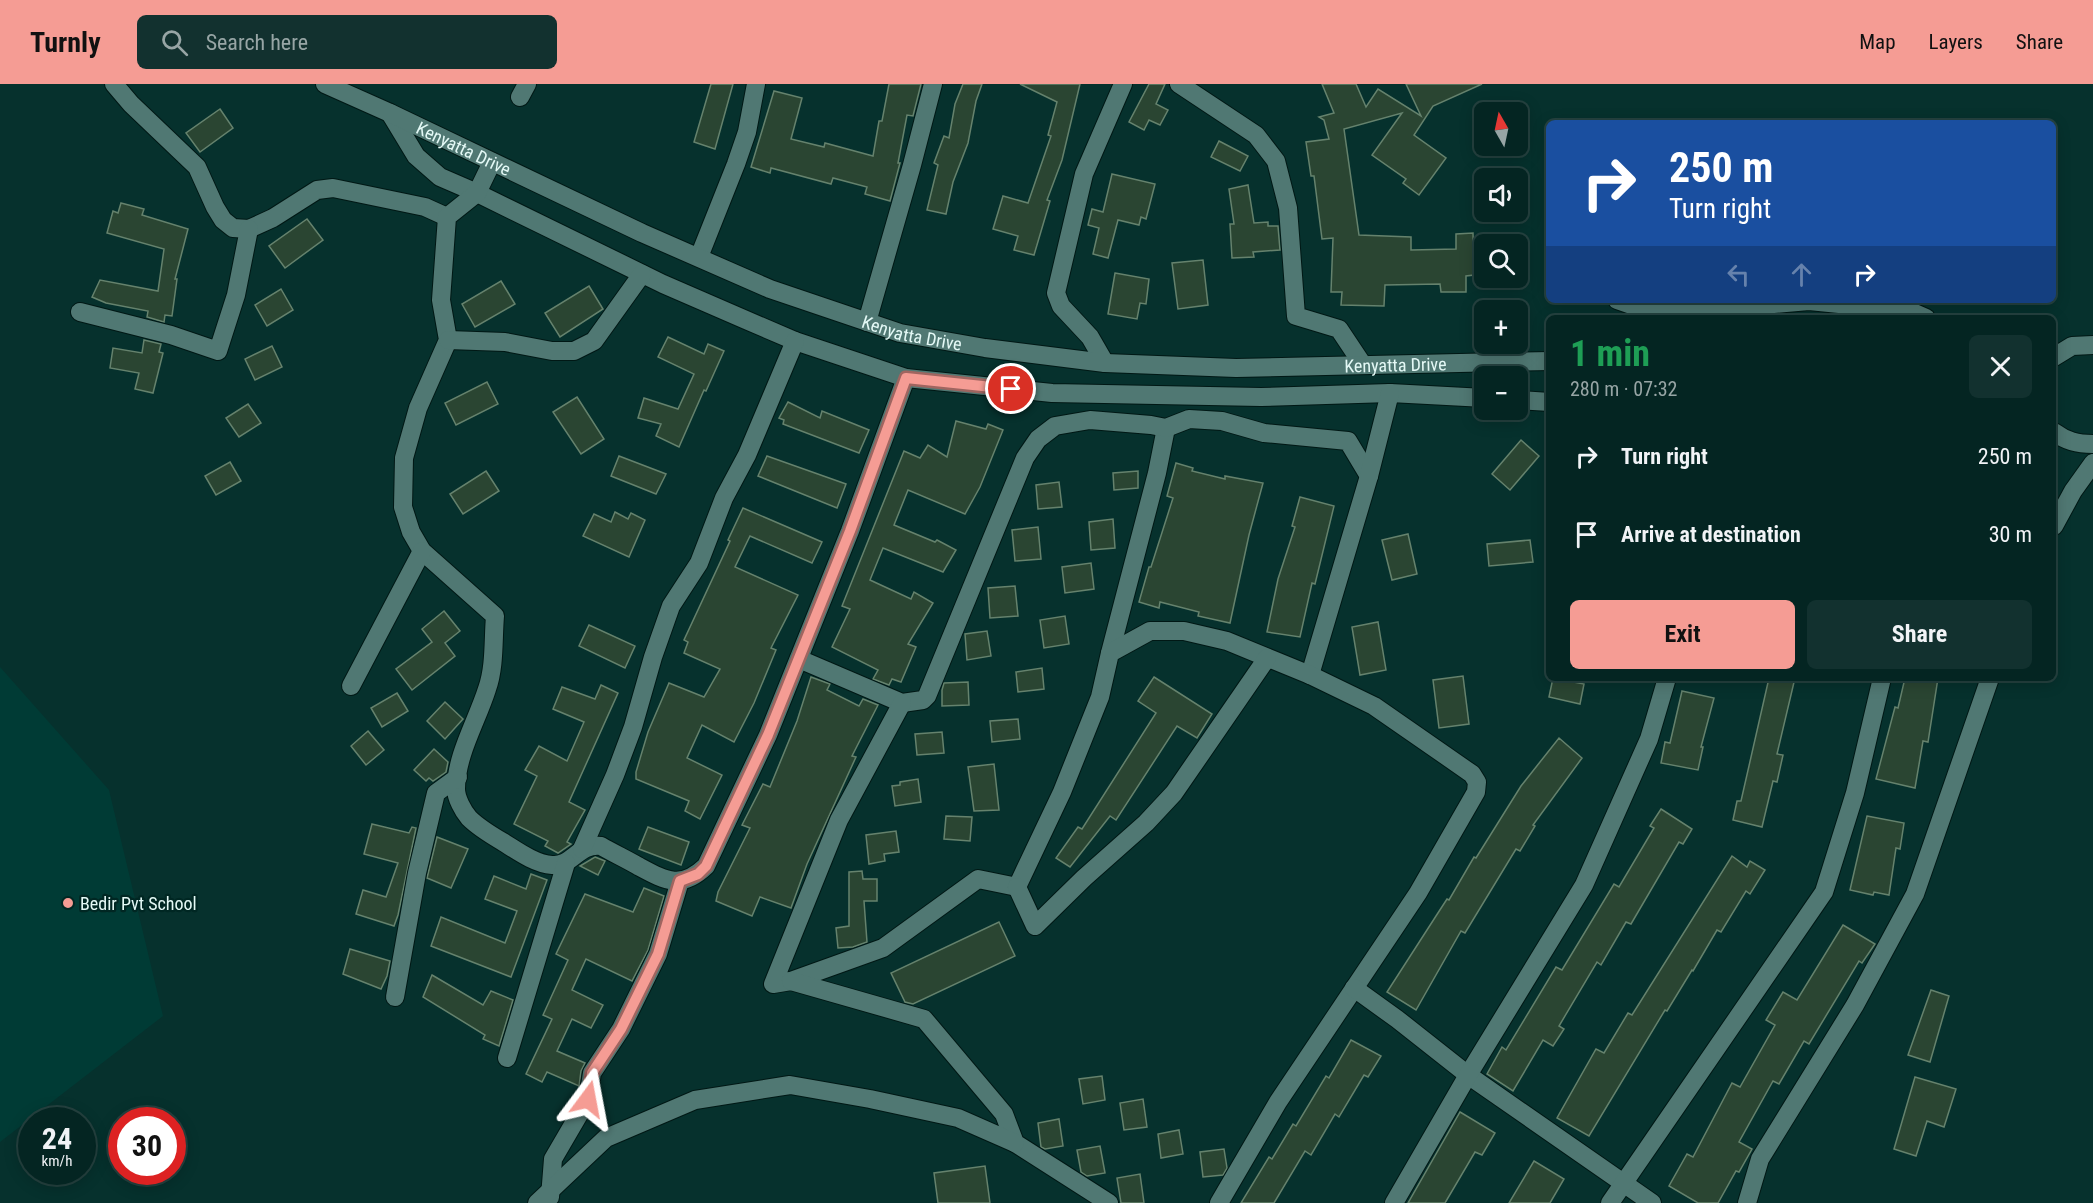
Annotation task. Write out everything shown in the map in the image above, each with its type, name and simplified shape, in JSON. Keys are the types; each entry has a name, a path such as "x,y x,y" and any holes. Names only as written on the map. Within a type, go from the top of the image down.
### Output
{"street":[{"path":"114,84 131,104 197,167 215,207 223,220 233,228 249,229 273,218 317,190 333,188 425,207 447,217"},
{"name":"Kenyatta Drive","path":"325,84 642,233 770,289 900,333 985,348 1105,363 1236,368 1546,361"},
{"path":"699,257 747,132 756,84"},
{"path":"867,322 933,84"},
{"path":"1105,363 1090,337 1061,306 1056,293 1084,174 1122,84"},
{"path":"1179,84 1256,135 1276,162 1288,208 1296,316 1339,329 1363,365"},
{"path":"390,113 416,156 440,177 642,274 795,341 906,378 1052,393 1260,397 1390,393 1474,397"},
{"path":"492,162 477,193 447,217 441,300 448,340 418,408 404,458 403,507 411,532 422,550 495,616 488,686 461,759 456,791 460,804 470,818 489,834 537,861 553,866 566,863 582,849 593,845 601,846 663,880 680,881 698,874 706,866 768,735 850,531 906,378"},
{"path":"80,312 171,335 218,351 236,295 249,229"},
{"path":"448,340 505,342 552,351 574,351 594,342 642,274"},
{"path":"1626,303 1643,309 1681,312 1786,303"},
{"path":"1829,303 1910,311 1919,315"},
{"path":"582,849 615,775 633,727 653,657 671,606 699,563 724,498 747,455 795,341"},
{"path":"2056,354 2072,346 2091,342"},
{"path":"1310,675 1369,476 1390,393"},
{"path":"1528,401 1546,402"},
{"path":"799,659 902,703 924,700 1025,458 1038,439 1055,426 1090,420 1166,428 1189,419 1211,420 1264,433 1348,441 1369,476"},
{"path":"1166,428 1157,473 1100,697 1062,792 1017,886 1035,926 1084,878 1146,823 1174,793 1267,658"},
{"path":"2056,434 2064,440 2079,444 2093,444"},
{"path":"2056,522 2073,491 2093,463"},
{"path":"351,686 422,550"},
{"path":"1110,653 1150,631 1184,631 1227,641 1310,675 1374,706 1472,774 1477,782 1476,792 1418,893 1278,1102 1219,1203"},
{"path":"1394,1203 1468,1075 1584,885 1649,739 1666,681"},
{"path":"1610,1203 1824,892 1856,793 1881,681"},
{"path":"1747,1203 1761,1159 1855,1005 1915,894 1989,681"},
{"path":"902,703 839,820 773,984 791,981 883,948 978,879 1017,886"},
{"path":"395,997 417,873 436,793 458,777"},
{"path":"507,1058 566,863"},
{"path":"546,1199 554,1159 588,1099 592,1073 621,1029 658,954 680,881"},
{"path":"791,981 924,1019 1004,1114 1015,1143"},
{"path":"1353,988 1468,1075 1652,1203"},
{"path":"546,1199 606,1138 695,1100 790,1084 958,1118 1015,1143 1109,1203"}],"shaded area":[{"name":"Bedir Pvt School","path":"0,667 109,790 163,1016 45,1107 18,1107 18,1128 0,1142"}],"building":[{"path":"711,84 733,84 715,149 694,142"},
{"path":"889,84 921,84 913,116 907,115 898,163 900,163 890,201 865,194 867,187 833,178 831,184 771,168 770,173 751,167 774,91 802,98 791,139 824,147 825,143 873,156"},
{"path":"963,84 982,84 976,101 968,143 953,182 946,214 927,210 938,165 934,163 944,136 949,138 955,104"},
{"path":"1020,84 1080,84 1062,160 1047,200 1050,201 1034,255 1014,250 1018,236 993,229 1003,196 1028,203 1051,136 1048,135 1057,102"},
{"path":"1149,84 1165,84 1156,104 1168,110 1160,125 1149,120 1144,130 1129,122"},
{"path":"1322,84 1356,84 1366,107 1378,89 1421,116 1406,84 1482,84 1433,106 1414,135 1446,158 1419,195 1403,183 1406,179 1372,155 1402,113 1344,129 1359,235 1411,237 1411,250 1456,249 1456,234 1473,233 1474,275 1466,276 1466,292 1441,292 1440,284 1385,285 1384,306 1341,305 1342,292 1331,292 1333,238 1322,239 1314,176 1311,176 1306,142 1329,139 1324,120 1319,117 1334,113"},
{"path":"220,109 233,128 200,152 186,133"},
{"path":"1219,141 1248,156 1240,171 1211,157"},
{"path":"1112,174 1155,184 1146,219 1141,217 1139,225 1118,220 1108,258 1093,254 1099,228 1088,225 1092,209 1103,212"},
{"path":"1248,185 1254,223 1268,222 1268,226 1278,226 1280,250 1253,252 1254,257 1232,258 1230,224 1234,224 1229,189"},
{"path":"121,203 144,209 142,215 188,229 175,279 177,279 172,316 165,315 164,322 147,317 148,311 106,303 92,297 100,280 158,291 164,249 107,233 113,211 118,213"},
{"path":"307,219 323,240 285,268 269,246"},
{"path":"1203,260 1208,305 1178,309 1172,263"},
{"path":"1115,273 1149,279 1146,304 1140,303 1137,319 1108,314"},
{"path":"501,281 515,304 475,327 462,304"},
{"path":"589,286 603,309 560,337 545,313"},
{"path":"281,289 293,310 267,326 255,305"},
{"path":"668,337 704,354 708,344 724,351 679,447 656,436 661,424 638,418 644,398 678,409 694,374 658,357"},
{"path":"144,340 161,344 159,352 163,353 153,393 135,389 139,373 110,368 113,348 142,353"},
{"path":"272,346 282,367 255,380 245,359"},
{"path":"487,382 498,404 456,425 445,403"},
{"path":"577,397 604,439 581,454 553,412"},
{"path":"788,402 820,418 822,411 869,430 859,453 783,424 784,420 779,418"},
{"path":"248,404 261,423 239,437 226,418"},
{"path":"956,421 986,429 988,424 1003,430 980,487 965,514 908,490 894,525 935,542 937,540 956,550 943,572 883,548 870,580 911,599 914,592 933,603 908,644 916,647 901,682 892,679 889,685 873,679 878,670 832,647 850,609 842,606 904,451 920,458 928,445 947,457"},
{"path":"1521,440 1539,456 1510,490 1492,474"},
{"path":"619,456 666,474 656,494 611,476"},
{"path":"767,456 846,484 837,508 758,476"},
{"path":"230,462 241,481 216,495 205,476"},
{"path":"1176,463 1193,468 1192,471 1225,479 1225,476 1263,483 1230,623 1198,616 1199,612 1160,602 1159,608 1139,602 1173,498 1167,496"},
{"path":"486,471 499,491 463,514 450,494"},
{"path":"1138,471 1138,488 1114,490 1113,473"},
{"path":"1059,482 1062,507 1038,509 1036,485"},
{"path":"1300,497 1334,506 1315,584 1312,583 1300,637 1267,632 1278,579 1295,527 1292,526"},
{"path":"743,508 822,542 812,563 750,536 735,567 798,595 771,648 776,650 754,703 734,742 702,725 687,758 722,775 700,819 685,811 689,801 636,779 636,772 648,732 669,683 704,697 720,669 684,653 688,642 684,640"},
{"path":"615,512 628,519 631,513 645,520 629,557 583,536 594,514 611,522"},
{"path":"1113,519 1115,548 1091,550 1089,522"},
{"path":"1038,527 1041,559 1015,561 1012,530"},
{"path":"1408,534 1417,574 1392,580 1382,540"},
{"path":"1530,540 1533,562 1489,566 1487,544"},
{"path":"1091,563 1094,589 1065,593 1062,567"},
{"path":"1015,586 1018,616 990,618 988,588"},
{"path":"444,611 460,631 445,643 455,656 412,690 396,669 432,642 422,629"},
{"path":"1065,616 1069,644 1044,648 1040,620"},
{"path":"1378,622 1386,670 1360,675 1352,627"},
{"path":"589,625 635,646 625,668 579,646"},
{"path":"987,631 991,656 967,660 965,634"},
{"path":"1042,668 1044,689 1018,692 1016,672"},
{"path":"1463,676 1469,724 1439,728 1433,680"},
{"path":"811,677 830,684 827,690 859,706 863,699 878,705 852,756 856,757 807,864 791,908 760,897 752,916 716,901 718,892 750,828 742,825 763,784 770,787 797,721"},
{"path":"1154,677 1212,714 1197,738 1177,726 1116,820 1110,816 1070,867 1056,858 1078,827 1082,829 1156,713 1138,701"},
{"path":"1552,681 1584,684 1580,704 1549,697"},
{"path":"1768,681 1794,681 1777,754 1783,755 1777,782 1773,781 1762,827 1733,820 1737,801 1741,801"},
{"path":"1904,681 1938,681 1928,742 1923,741 1915,788 1876,779 1895,707 1898,708"},
{"path":"968,682 969,705 942,706 944,683"},
{"path":"601,685 618,693 569,802 585,810 567,842 571,844 558,853 545,846 548,841 514,824 537,776 525,770 539,746 567,761 584,722 553,709 562,687 595,699"},
{"path":"1682,691 1714,698 1701,747 1703,747 1698,770 1661,763 1665,742 1670,743"},
{"path":"397,693 408,711 382,727 371,708"},
{"path":"445,702 463,719 445,739 427,721"},
{"path":"1018,719 1020,739 992,742 990,721"},
{"path":"368,731 384,750 366,765 351,746"},
{"path":"942,732 944,753 917,755 915,734"},
{"path":"1559,738 1582,758 1533,825 1535,826 1520,851 1516,849 1465,933 1461,931 1416,1010 1387,992 1447,899 1449,900 1474,857 1476,858 1521,786"},
{"path":"434,749 448,762 446,772 433,781 429,778 426,781 414,770"},
{"path":"994,764 999,810 974,811 968,767"},
{"path":"918,779 921,802 895,806 892,786"},
{"path":"1661,809 1692,829 1683,844 1679,842 1631,924 1626,922 1601,965 1597,962 1559,1026 1564,1029 1553,1046 1543,1040 1513,1091 1487,1074 1502,1047 1506,1050 1556,967 1562,970 1614,884 1619,887 1654,828 1650,826"},
{"path":"946,816 972,817 970,841 944,839"},
{"path":"1867,816 1904,823 1900,849 1896,848 1889,895 1874,892 1873,895 1850,890"},
{"path":"372,824 409,833 412,827 416,828 394,926 356,914 363,890 386,897 398,863 364,854"},
{"path":"648,827 689,842 681,865 639,849"},
{"path":"896,831 899,852 884,854 885,861 869,864 866,835"},
{"path":"437,837 468,849 451,888 427,878"},
{"path":"1732,856 1747,867 1750,861 1765,870 1750,894 1746,891 1721,932 1717,930 1667,1011 1665,1010 1589,1136 1557,1118 1596,1049 1604,1053 1628,1013 1632,1015"},
{"path":"595,857 605,861 598,875 580,866"},
{"path":"862,871 863,879 877,879 877,901 864,901 867,942 853,947 838,948 836,928 849,926 849,872"},
{"path":"531,874 547,880 511,977 431,946 441,917 505,943 517,911 485,899 494,876 526,889"},
{"path":"644,888 664,896 648,950 632,981 586,959 572,990 603,1005 591,1028 572,1019 557,1051 585,1063 581,1071 579,1086 547,1072 542,1082 526,1074 552,1019 543,1015 568,960 556,954 585,894 633,912"},
{"path":"999,922 1015,956 913,1004 905,1002 891,973"},
{"path":"1843,925 1875,944 1862,963 1859,961 1809,1044 1804,1041 1779,1084 1773,1081 1739,1142 1752,1149 1739,1172 1736,1171 1718,1203 1698,1203 1669,1186 1687,1154 1693,1157 1732,1083 1740,1087 1775,1025 1766,1020 1783,992 1797,1000"},
{"path":"350,949 390,961 381,989 343,974"},
{"path":"432,975 483,1005 491,991 513,1000 499,1046 483,1039 485,1035 423,997"},
{"path":"1931,990 1949,996 1930,1062 1908,1055"},
{"path":"1351,1040 1381,1056 1368,1077 1364,1075 1339,1117 1335,1114 1311,1155 1305,1151 1274,1203 1241,1203 1269,1157 1272,1159 1293,1124 1296,1126 1326,1076 1329,1078"},
{"path":"1102,1076 1105,1100 1083,1104 1079,1079"},
{"path":"1915,1077 1956,1089 1944,1127 1927,1121 1916,1156 1894,1149"},
{"path":"1143,1099 1147,1127 1124,1130 1120,1103"},
{"path":"1460,1112 1495,1133 1482,1155 1475,1152 1445,1203 1408,1203"},
{"path":"1059,1119 1063,1146 1045,1149 1041,1147 1038,1123"},
{"path":"1179,1130 1183,1154 1161,1158 1158,1134"},
{"path":"1100,1146 1105,1173 1087,1176 1081,1172 1077,1150"},
{"path":"1224,1149 1227,1168 1223,1175 1203,1177 1200,1152"},
{"path":"1534,1161 1564,1179 1550,1203 1509,1203"},
{"path":"985,1166 990,1203 938,1203 934,1173"},
{"path":"1140,1174 1144,1203 1121,1203 1117,1178"}],"place":[{"name":"Bedir Pvt School","path":"68,903"}],"route":[{"path":"588,1099 592,1073 621,1029 658,954 680,881 698,874 706,866 768,735 850,531 906,378 1011,389"}]}
